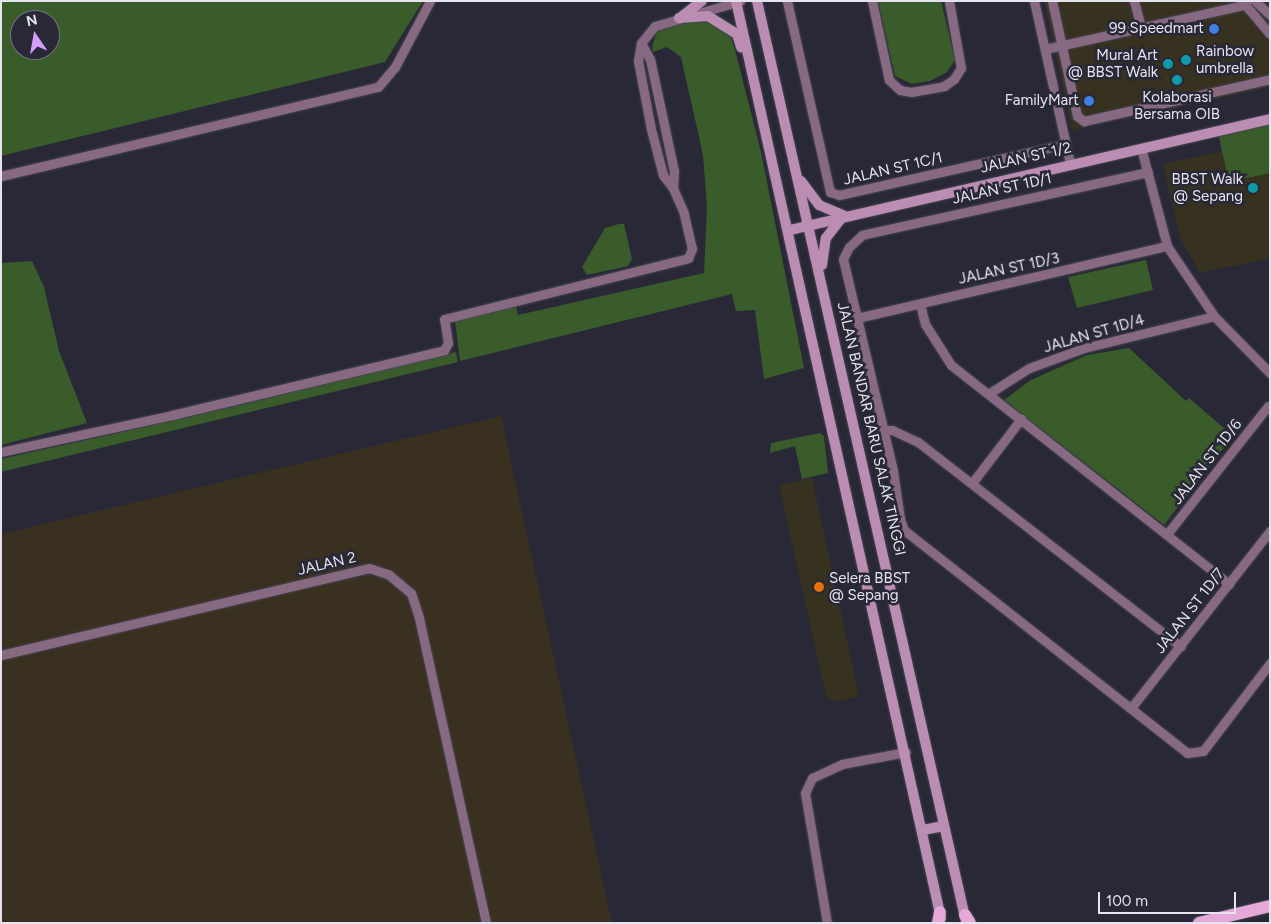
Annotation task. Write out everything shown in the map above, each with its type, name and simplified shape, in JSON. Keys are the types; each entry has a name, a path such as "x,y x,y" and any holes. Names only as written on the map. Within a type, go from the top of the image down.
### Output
{"main road":[{"path":"679,18 702,1"},
{"name":"JALAN BANDAR BARU SALAK TINGGI","path":"757,1 793,166 809,225 944,826 967,920"},
{"path":"738,2 906,752 940,919"},
{"path":"679,18 708,16 737,34 762,113"},
{"name":"JALAN ST 1/2","path":"790,230 843,215 1270,118"},
{"path":"793,166 819,205 843,215 826,238 821,278"},
{"path":"923,830 944,826"},
{"path":"1199,923 1270,906"}],"street":[{"path":"1,176 378,87 395,67 430,1"},
{"name":"JALAN ST 1C/1","path":"786,1 830,192 839,195 1066,144"},
{"path":"872,1 889,80 900,90 911,92 944,86 954,79 961,68 949,1"},
{"path":"1034,1 1070,164"},
{"path":"1052,1 1077,116 1084,121 1270,79"},
{"path":"1134,1 1140,28"},
{"path":"1255,1 1270,15"},
{"path":"673,188 662,175 651,129 638,61 641,43 655,26 738,2"},
{"path":"1045,49 1244,2 1270,34"},
{"path":"1,452 172,416 444,350 448,343 444,319 688,258 692,249 673,188 674,171 652,68 641,43"},
{"path":"1141,148 1167,246 1214,316 1270,373"},
{"name":"JALAN ST 1D/1","path":"857,318 843,259 849,247 862,235 1148,172"},
{"name":"JALAN ST 1D/3","path":"857,318 1167,246"},
{"path":"920,304 925,324 950,364 1229,584"},
{"name":"JALAN ST 1D/4","path":"988,394 1029,368 1084,348 1214,316"},
{"path":"857,318 904,530 1131,708 1174,746 1187,753 1203,750 1270,663"},
{"name":"JALAN ST 1D/6","path":"1167,534 1268,406"},
{"path":"972,483 1021,420"},
{"path":"883,430 892,430 918,442 1181,647"},
{"name":"JALAN ST 1D/7","path":"1131,708 1181,647 1270,531"},
{"name":"JALAN 2","path":"1,655 369,568 388,574 411,593 419,618 486,923"},
{"path":"827,923 805,793 812,778 842,764 906,752"}],"shaded area":[{"path":"1044,1 1270,1 1270,87 1072,130"},
{"path":"1270,141 1270,258 1200,273 1180,238 1163,164"},
{"path":"501,416 612,923 1,923 1,534"},
{"name":"Selera BBST @ Sepang","path":"812,478 859,696 837,702 826,696 779,485"}],"green space":[{"path":"1,1 423,1 385,62 1,156"},
{"path":"878,1 941,1 955,60 947,72 930,81 912,84 895,76"},
{"path":"698,20 712,21 729,32 734,46 761,152 804,368 764,379 755,310 736,311 732,294 460,361 455,321 516,306 518,315 704,273 707,207 703,155 681,57 667,47 653,52 652,47 656,34 661,29"},
{"path":"1270,121 1270,173 1229,182 1218,133"},
{"path":"624,224 632,259 628,266 587,275 582,267 605,228"},
{"path":"1146,260 1153,290 1077,308 1068,277"},
{"path":"32,261 44,287 59,351 87,423 1,445 1,263"},
{"path":"1129,348 1186,401 1189,398 1233,436 1164,525 1004,400 1031,380 1087,355"},
{"path":"456,352 458,362 1,472 1,459 215,411"},
{"path":"820,433 824,436 828,473 802,479 795,446 770,453 771,443"}],"place":[{"name":"99 Speedmart","path":"1214,29"},
{"name":"Rainbow umbrella","path":"1186,60"},
{"name":"Mural Art @ BBST Walk","path":"1168,64"},
{"name":"Kolaborasi Bersama OIB","path":"1177,80"},
{"name":"FamilyMart","path":"1089,101"},
{"name":"BBST Walk @ Sepang","path":"1253,188"},
{"name":"Selera BBST @ Sepang","path":"819,587"}]}
